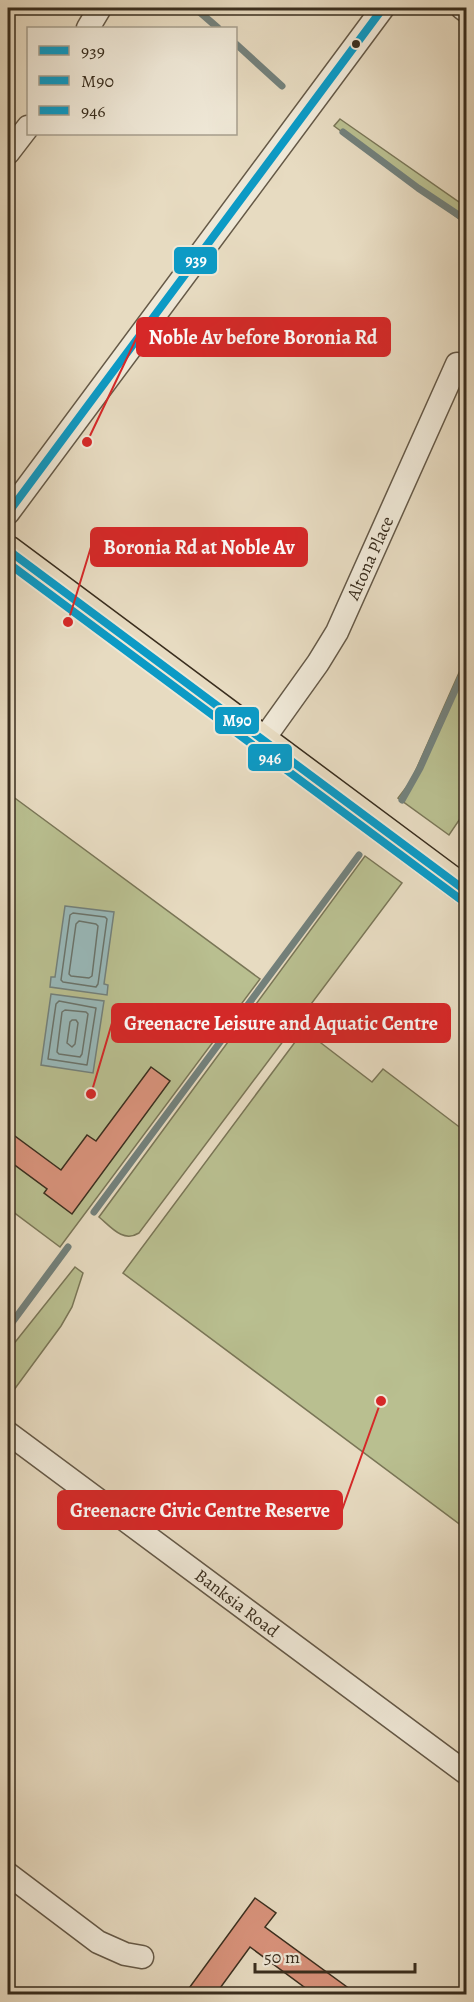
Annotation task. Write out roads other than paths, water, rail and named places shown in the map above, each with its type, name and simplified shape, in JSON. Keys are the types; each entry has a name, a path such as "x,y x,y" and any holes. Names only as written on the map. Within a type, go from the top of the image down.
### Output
{"main road":[{"path":"8,550 466,891"}],"street":[{"path":"89,27 100,8"},
{"path":"8,513 382,8"},
{"path":"462,8 466,11"},
{"path":"8,153 27,128"},
{"name":"Altona Place","path":"263,740 318,663 337,632 457,363"},
{"name":"Banksia Road","path":"8,1433 466,1773"},
{"path":"8,1874 98,1942 125,1954 142,1957"}],"water":[{"path":"65,906 114,912 104,984 108,985 107,995 50,987 51,977 55,977"},
{"path":"51,994 104,1001 93,1073 41,1065"}],"waterway":[{"path":"195,8 217,27"},
{"path":"237,45 282,86"},
{"path":"343,132 418,188 466,220"},
{"path":"402,800 420,768 466,666"},
{"path":"94,1212 359,855"},
{"path":"8,1328 68,1247"}],"place":[{"name":"Noble Av before Boronia Rd","path":"87,442"},
{"name":"Boronia Rd at Noble Av","path":"68,622"},
{"name":"Greenacre Leisure and Aquatic Centre","path":"91,1094"},
{"name":"Greenacre Civic Centre Reserve","path":"381,1401"}]}
